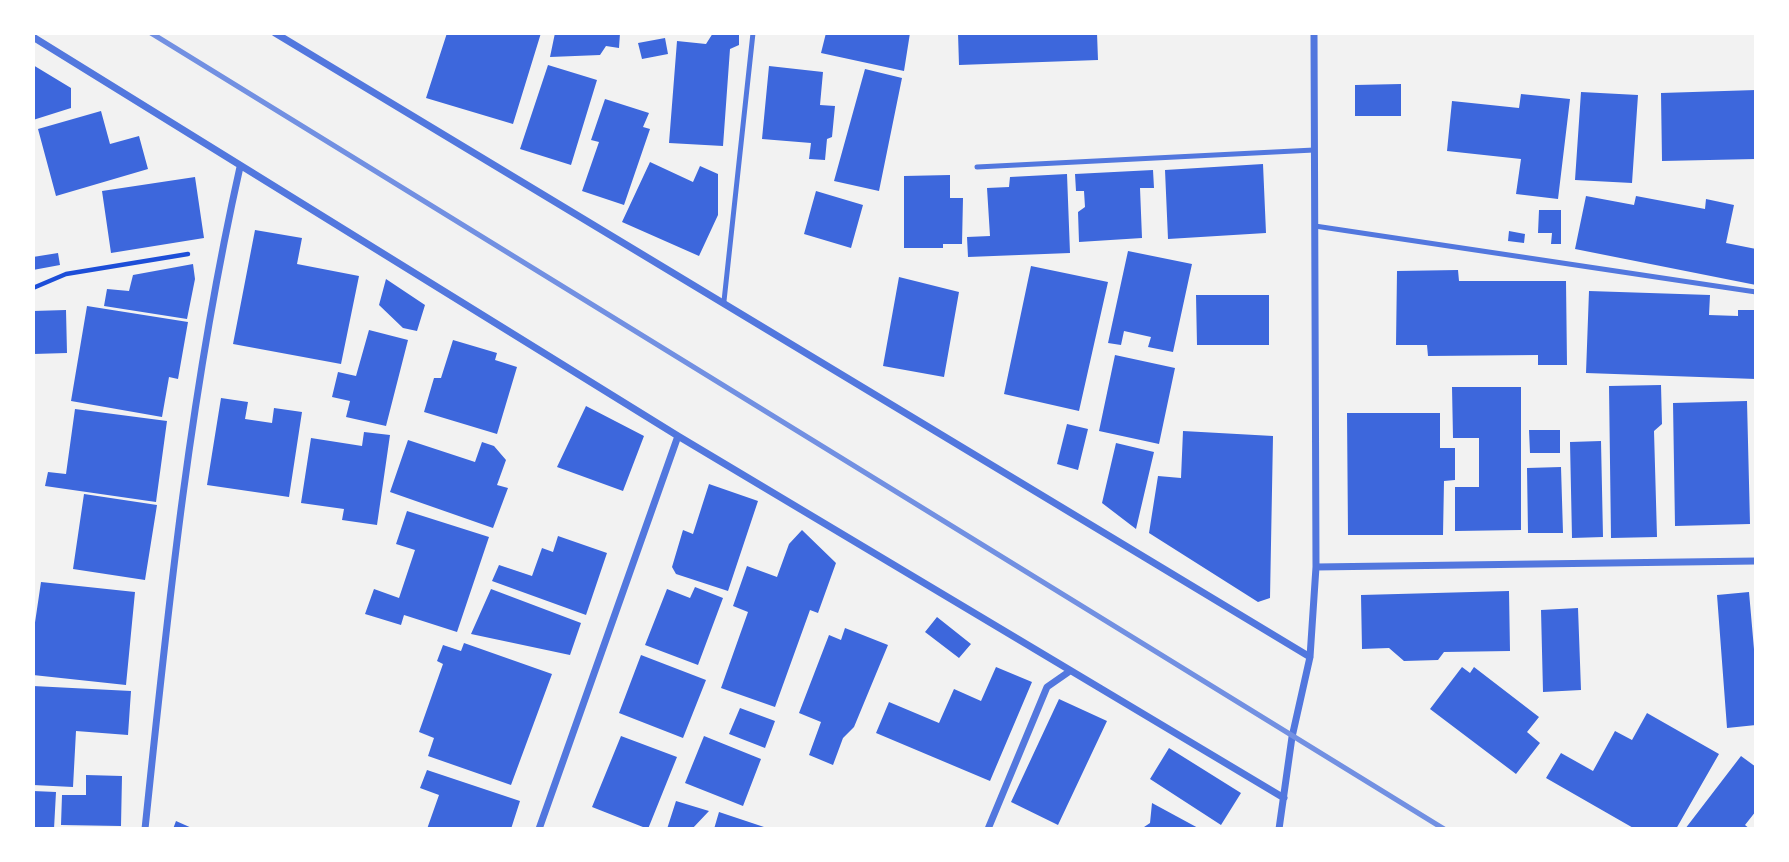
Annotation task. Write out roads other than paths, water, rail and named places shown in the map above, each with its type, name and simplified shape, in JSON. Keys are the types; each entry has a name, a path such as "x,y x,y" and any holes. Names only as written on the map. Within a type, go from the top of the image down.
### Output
{"street":[{"path":"275,33 724,301 1310,657"},
{"path":"1279,829 1292,737 1310,657 1316,567 1314,33"},
{"path":"33,37 678,436 1284,799"},
{"path":"145,829 174,549 219,259 240,167"},
{"path":"539,829 678,436"},
{"path":"1316,567 1756,561"},
{"path":"988,829 1047,687 1070,671"}],"lane":[{"path":"724,301 753,33"},
{"path":"977,167 1314,150"},
{"path":"1315,226 1756,292"}],"railway":[{"path":"151,33 1444,829"}]}
